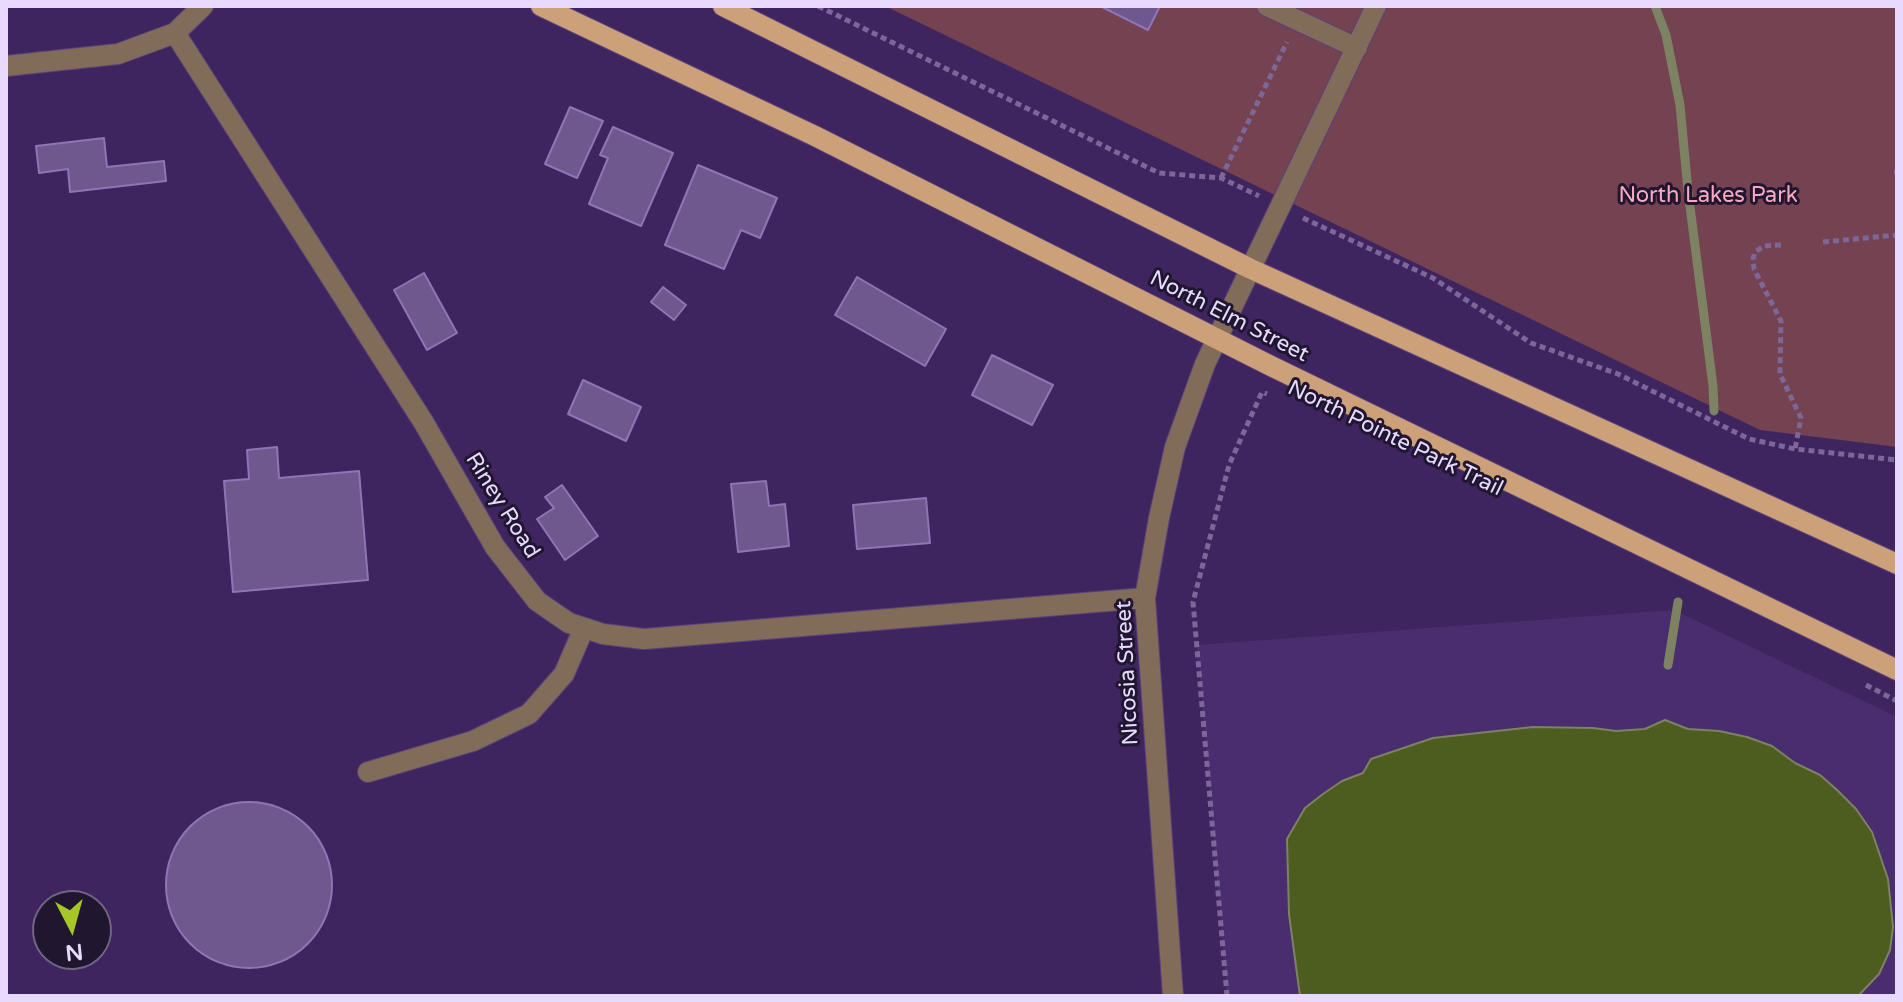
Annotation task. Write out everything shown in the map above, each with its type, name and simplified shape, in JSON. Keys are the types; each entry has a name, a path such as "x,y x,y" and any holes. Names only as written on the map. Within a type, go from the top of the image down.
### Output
{"main road":[{"name":"North Elm Street","path":"541,6 815,136 1217,339 1897,670"},
{"path":"723,6 1251,269 1897,564"}],"street":[{"path":"6,66 118,54 175,33 203,6"},
{"path":"1267,6 1357,48"},
{"name":"Nicosia Street","path":"1173,996 1145,598 1159,518 1175,447 1205,364 1376,6"},
{"name":"Riney Road","path":"175,33 424,423 495,547 537,601 569,623 603,634 644,639 1145,598"},
{"path":"368,772 473,741 529,714 564,674 584,628"}],"path":[{"path":"818,6 1159,173 1221,178 1260,196"},
{"path":"1221,178 1298,20"},
{"path":"1303,218 1433,278 1531,343 1618,374 1749,439 1795,449 1897,460"},
{"path":"1823,242 1897,235"},
{"path":"1781,245 1764,246 1755,252 1753,259 1754,269 1781,321 1780,374 1801,418 1795,449"},
{"name":"North Pointe Park Trail","path":"1227,996 1193,602 1229,465 1262,392 1276,399"},
{"path":"1855,680 1897,701"}],"shaded area":[{"path":"1674,610 1897,717 1897,996 1227,996 1197,645"},
{"path":"1665,720 1688,729 1719,731 1772,746 1795,763 1820,775 1856,809 1872,832 1888,879 1893,927 1890,950 1879,974 1858,996 1300,996 1289,914 1287,839 1305,808 1323,794 1342,781 1363,773 1371,759 1433,738 1533,727 1616,731 1645,729"}],"green space":[{"name":"North Lakes Park","path":"885,6 1897,6 1897,447 1760,430"}],"building":[{"path":"1100,6 1160,6 1148,30"},
{"path":"570,107 603,121 577,178 545,164"},
{"path":"613,127 673,153 641,226 589,204 608,158 600,155"},
{"path":"104,138 107,167 164,161 166,181 70,192 68,169 39,173 36,146"},
{"path":"698,165 777,198 760,238 741,230 724,269 665,245"},
{"path":"424,273 457,333 427,350 394,290"},
{"path":"857,277 946,329 925,366 835,315"},
{"path":"663,287 686,305 674,320 651,302"},
{"path":"992,355 1053,385 1032,425 972,395"},
{"path":"583,380 641,407 626,441 568,414"},
{"path":"277,447 279,478 359,471 368,580 233,592 224,481 249,479 247,450"},
{"path":"766,481 769,506 785,504 789,546 738,552 731,484"},
{"path":"562,485 598,536 565,560 537,519 554,508 545,497"},
{"path":"926,498 930,543 857,549 853,505"},
{"path":"249,802 281,809 307,827 325,853 332,885 325,917 307,943 281,961 249,968 217,961 191,943 173,917 166,885 173,853 191,827 217,809"}],"waterway":[{"path":"1655,6 1666,35 1680,105 1714,411"},
{"path":"1668,665 1678,602"}]}
